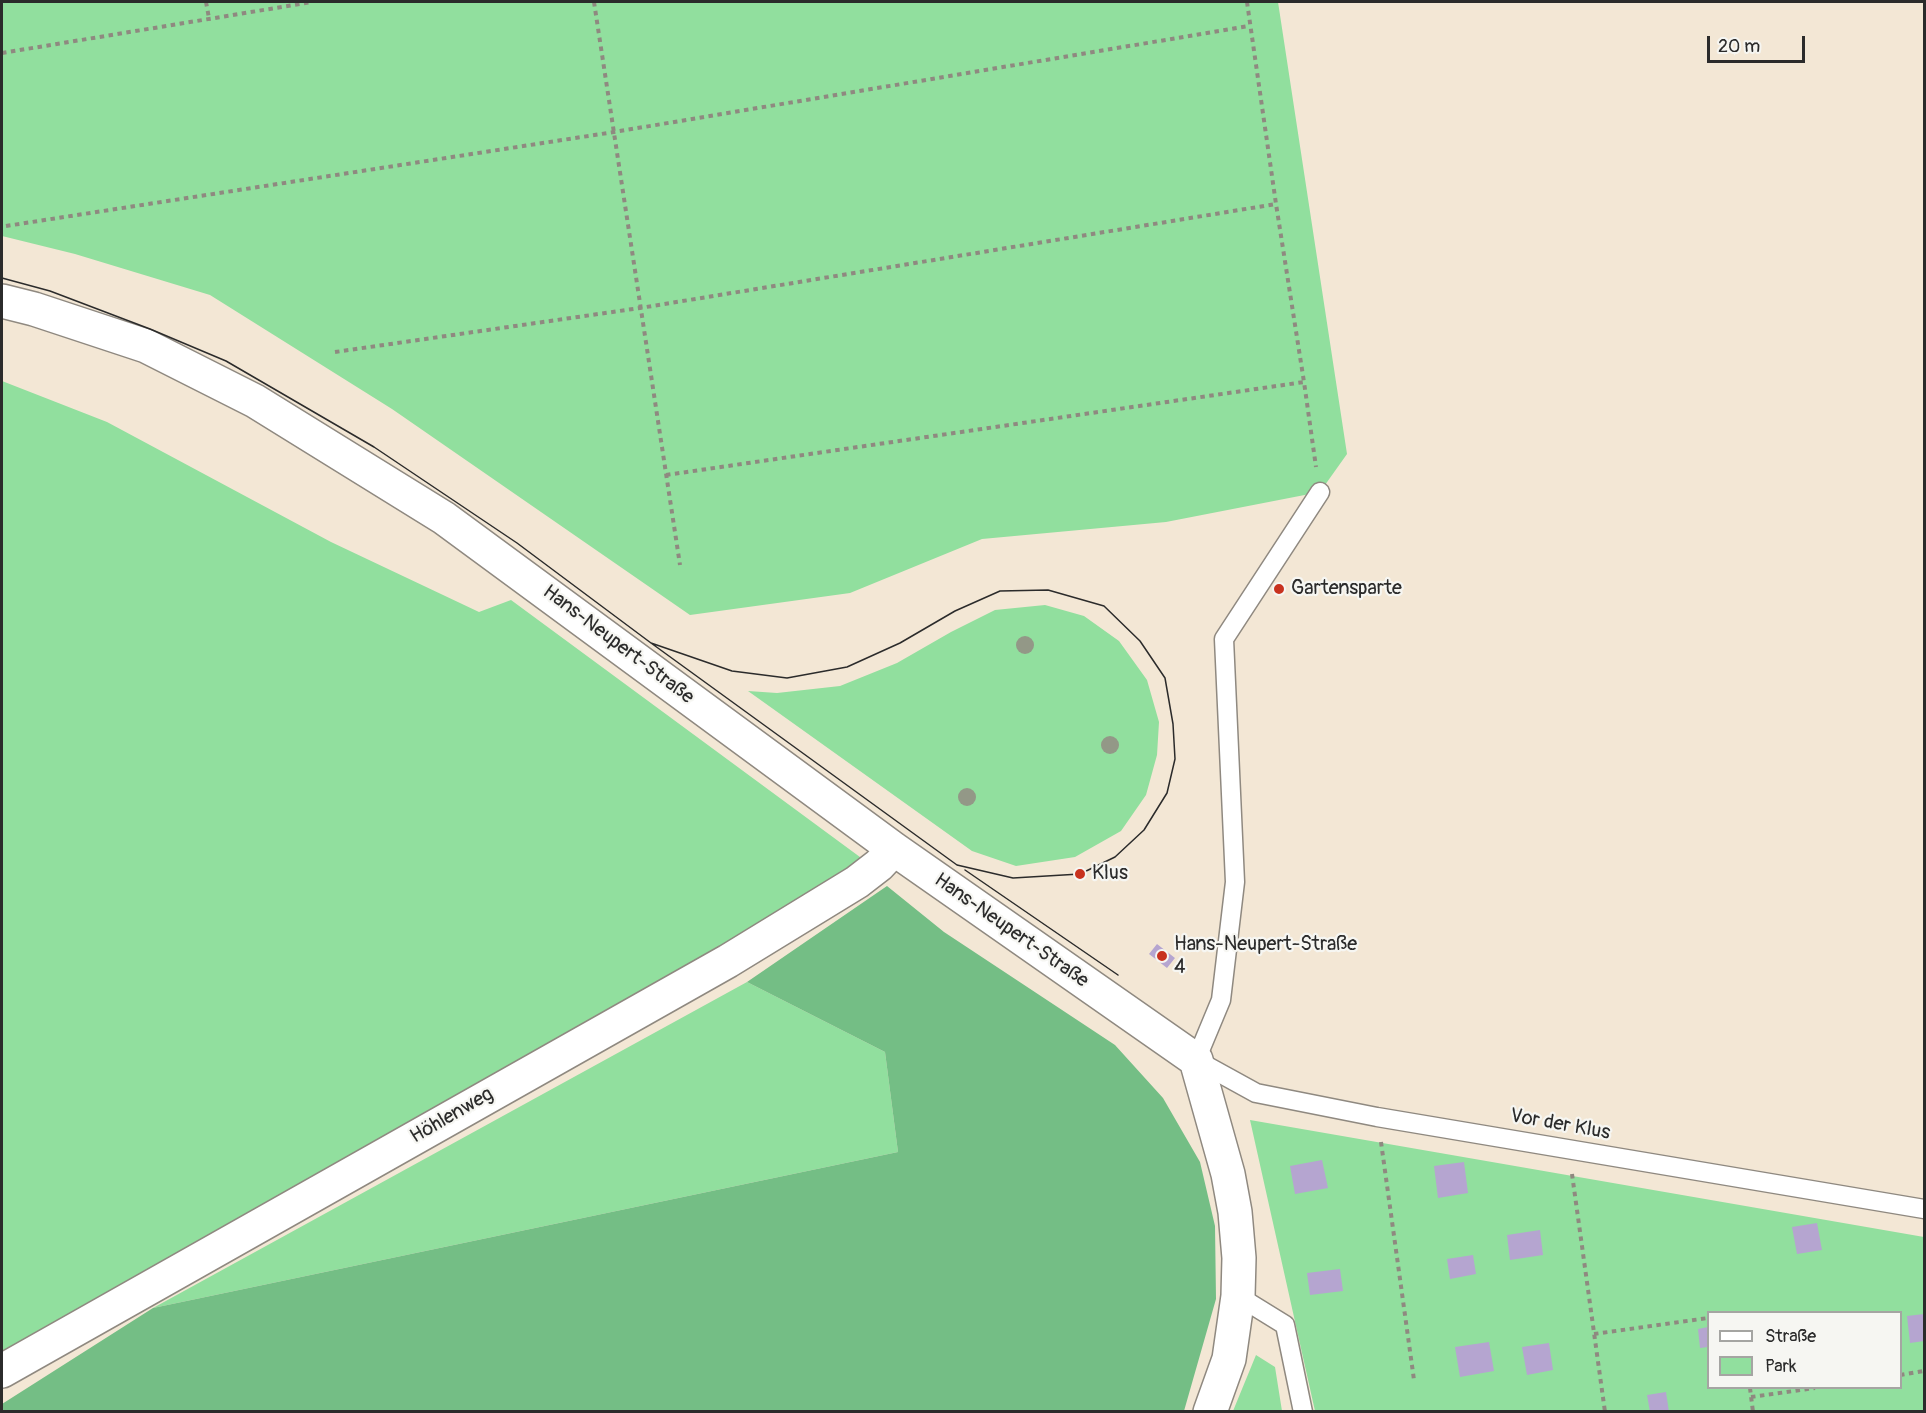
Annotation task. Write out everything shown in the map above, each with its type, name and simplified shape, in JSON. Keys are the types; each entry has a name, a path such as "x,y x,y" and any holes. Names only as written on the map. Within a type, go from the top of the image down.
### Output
{"street":[{"name":"Hans-Neupert-Straße","path":"2,301 34,309 146,346 255,401 444,518 894,849 1196,1060"},
{"name":"Höhlenweg","path":"2,1371 728,961 857,882 879,865 894,849"},
{"path":"1196,1060 1228,1174 1235,1212 1239,1258 1238,1296 1229,1359 1210,1412"}],"lane":[{"path":"1196,1060 1221,1000 1234,882 1224,639 1320,492"},
{"name":"Vor der Klus","path":"1196,1060 1256,1093 1377,1117 1924,1209"},
{"path":"1238,1296 1285,1325 1303,1412"}],"path":[{"path":"206,2 209,19"},
{"path":"2,53 312,2"},
{"path":"594,2 680,565"},
{"path":"1246,2 1320,492"},
{"path":"6,226 614,132 1249,26"},
{"path":"335,352 640,308 1276,204"},
{"path":"666,475 1304,382"},
{"path":"1377,1117 1414,1380"},
{"path":"1569,1150 1605,1412"},
{"path":"1594,1334 1707,1318"},
{"path":"1902,1375 1924,1371"},
{"path":"1750,1389 1753,1412"},
{"path":"1751,1397 1808,1389"}],"green space":[{"path":"2,2 1278,2 1347,454 1320,492 1166,522 982,539 850,593 690,615 392,409 210,295 75,254 2,236"},
{"path":"2,381 107,422 331,542 479,612 511,600 864,860 774,924 2,1355"},
{"path":"1045,605 1084,616 1119,641 1147,680 1159,722 1157,755 1146,795 1121,831 1075,857 1016,866 972,851 748,691 777,693 840,686 897,663 995,610"},
{"path":"887,886 944,932 1115,1045 1163,1098 1200,1162 1215,1226 1216,1299 1184,1411 2,1411 2,1404 153,1308 898,1152 885,1052 747,982"},
{"path":"747,982 885,1052 898,1152 153,1308"},
{"path":"1250,1120 1924,1237 1924,1411 1315,1411"},
{"path":"1256,1355 1275,1367 1282,1411 1233,1411"}],"building":[{"name":"Hans-Neupert-Straße 4","path":"1157,944 1175,958 1167,968 1149,954"},
{"path":"1322,1160 1328,1188 1295,1194 1290,1166"},
{"path":"1464,1162 1468,1193 1438,1198 1434,1166"},
{"path":"1817,1223 1822,1250 1797,1254 1792,1227"},
{"path":"1540,1230 1543,1255 1510,1260 1507,1235"},
{"path":"1473,1255 1476,1274 1450,1279 1447,1259"},
{"path":"1340,1269 1343,1291 1310,1295 1307,1273"},
{"path":"1924,1314 1924,1341 1910,1343 1907,1316"},
{"path":"1707,1327 1707,1347 1700,1348 1698,1329"},
{"path":"1489,1342 1494,1371 1460,1377 1455,1347"},
{"path":"1549,1343 1553,1370 1527,1375 1522,1347"},
{"path":"1666,1392 1669,1412 1650,1412 1647,1395"}],"tram line":[{"path":"2,278 50,291 226,361 374,447 517,543 651,643 957,865 1013,878 1080,874 1115,857 1144,830 1167,793 1175,759 1173,724 1165,678 1140,641 1104,606 1048,590 1000,591 955,611 900,643 847,667 787,678 732,671 651,643"},
{"path":"965,870 1118,975"}],"place":[{"name":"Gartensparte","path":"1279,589"},
{"name":"Klus","path":"1080,874"},
{"name":"Hans-Neupert-Straße 4","path":"1162,956"}]}
